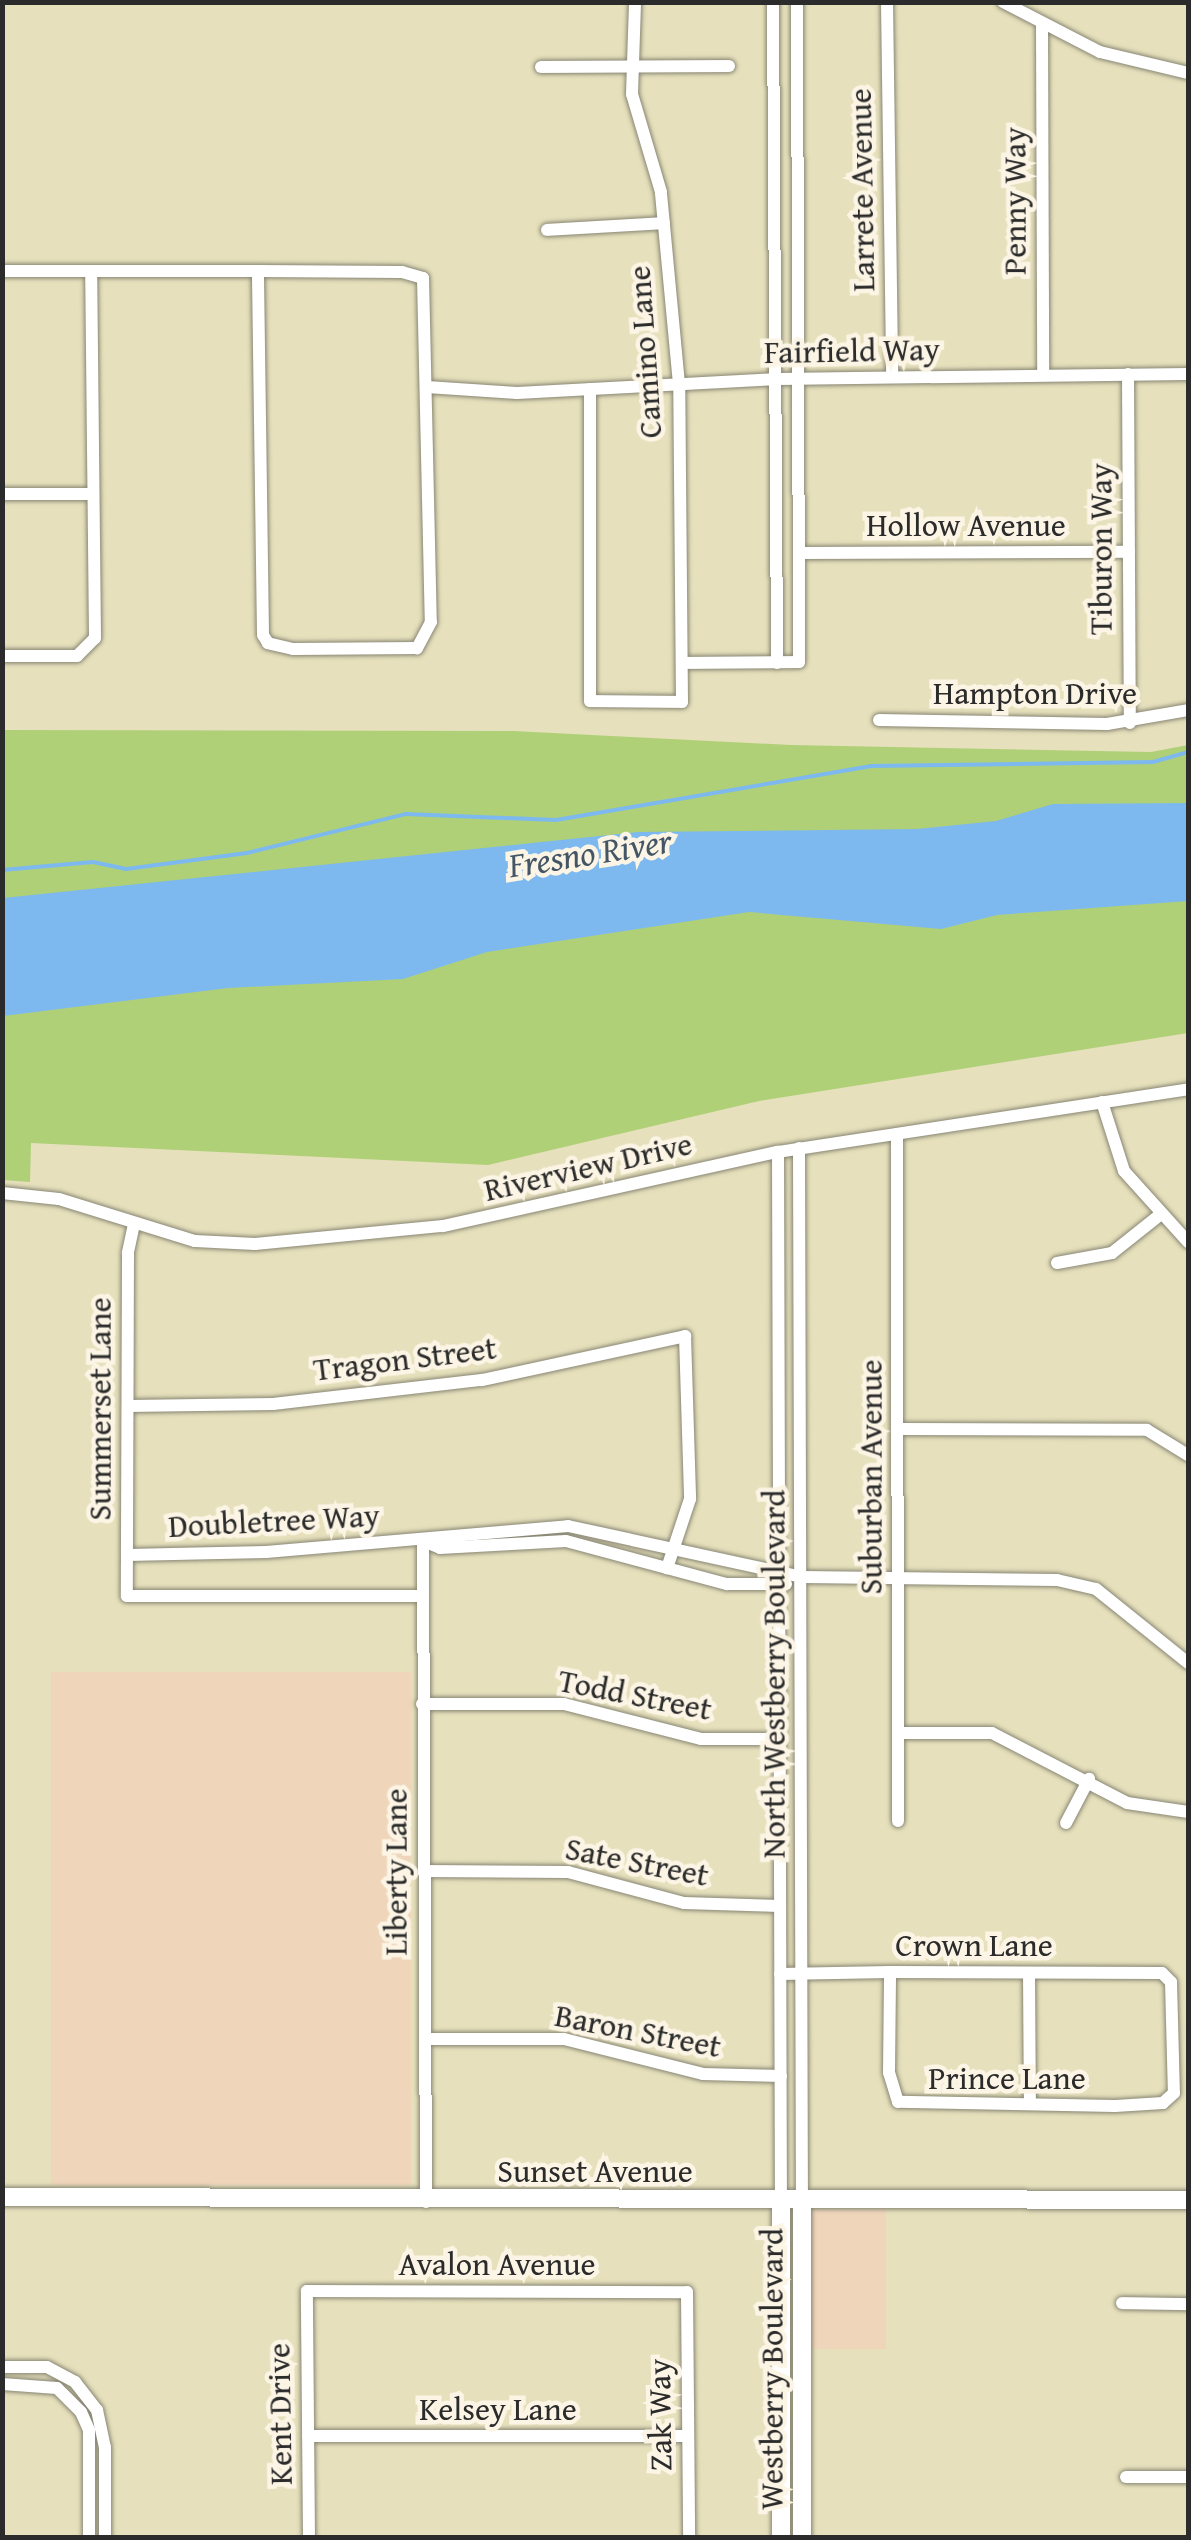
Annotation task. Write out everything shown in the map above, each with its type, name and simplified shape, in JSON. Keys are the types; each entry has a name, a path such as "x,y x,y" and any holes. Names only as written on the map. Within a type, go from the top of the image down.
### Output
{"main road":[{"name":"Sunset Avenue","path":"2,2198 426,2202 1188,2200"},
{"name":"Westberry Boulevard","path":"781,2200 782,2538"},
{"name":"Westberry Boulevard","path":"802,2200 802,2538"}],"street":[{"name":"Camino Lane","path":"590,389 590,701 682,702 678,384 664,223 632,94 635,2"},
{"path":"773,2 777,663"},
{"path":"682,663 799,662 802,553 796,2"},
{"name":"Larrete Avenue","path":"887,2 892,377"},
{"path":"1003,2 1042,26 1100,52 1188,73"},
{"name":"Penny Way","path":"1042,26 1042,375"},
{"path":"541,68 728,66"},
{"path":"547,230 664,223"},
{"path":"2,271 402,272 423,278 430,633 405,650 268,643 262,623 258,272"},
{"path":"2,656 77,656 95,638 91,271"},
{"name":"Tiburon Way","path":"1128,374 1130,723"},
{"name":"Fairfield Way","path":"427,386 517,393 800,378 1188,374"},
{"path":"2,494 92,494"},
{"name":"Hollow Avenue","path":"802,553 1129,552"},
{"name":"Hampton Drive","path":"880,720 1130,723 1188,710"},
{"name":"Riverview Drive","path":"2,1193 59,1199 134,1224 236,1245 443,1226 778,1152 1188,1089"},
{"path":"1102,1102 1114,1152 1160,1214 1188,1242"},
{"name":"Suburban Avenue","path":"897,1134 898,1820"},
{"name":"North Westberry Boulevard","path":"800,1148 802,2200"},
{"name":"North Westberry Boulevard","path":"778,1152 781,2200"},
{"path":"1057,1264 1112,1252 1160,1214"},
{"name":"Summerset Lane","path":"134,1224 126,1596 421,1596"},
{"name":"Tragon Street","path":"128,1406 274,1404 482,1380 685,1336 690,1498 672,1553"},
{"path":"899,1429 1146,1430 1188,1454"},
{"name":"Doubletree Way","path":"127,1554 423,1541 568,1526 730,1566 780,1568 802,1577 1057,1580 1096,1589 1188,1663"},
{"name":"Doubletree Way","path":"423,1541 440,1548 566,1541 727,1584 779,1587 802,1577"},
{"name":"Liberty Lane","path":"423,1541 426,2202"},
{"path":"666,1568 672,1553"},
{"name":"Todd Street","path":"422,1704 564,1704 700,1739 777,1739"},
{"path":"898,1733 992,1733 1089,1779 1127,1803 1188,1812"},
{"path":"1066,1823 1089,1779"},
{"name":"Sate Street","path":"424,1871 568,1872 684,1903 780,1906"},
{"name":"Prince Lane","path":"890,1972 889,2073 898,2102 1115,2106 1170,2100 1182,2066"},
{"name":"Crown Lane","path":"780,1974 1168,1976 1174,2050"},
{"path":"1029,1974 1030,2104"},
{"name":"Baron Street","path":"425,2039 564,2039 703,2074 780,2076"},
{"path":"1174,2050 1188,2051"},
{"path":"1174,2050 1182,2066"},
{"name":"Avalon Avenue","path":"307,2291 687,2292"},
{"name":"Kent Drive","path":"307,2291 309,2538"},
{"name":"Zak Way","path":"687,2292 689,2538"},
{"path":"1122,2303 1188,2304"},
{"path":"2,2366 46,2368 75,2382 97,2410 105,2447 105,2538"},
{"path":"2,2384 56,2388 81,2412 89,2430 89,2538"},
{"name":"Kelsey Lane","path":"308,2436 687,2436"},
{"path":"1126,2477 1188,2477"}],"shaded area":[{"path":"51,1672 411,1672 411,2185 51,2185"},
{"path":"810,2209 886,2209 886,2349 810,2349"}],"green space":[{"path":"2,730 513,731 791,745 1151,752 1188,745 1188,1033 759,1101 488,1165 31,1143 30,1182 3,1180"}],"water":[{"name":"Fresno River","path":"1188,803 1188,901 997,915 941,929 749,912 487,952 403,979 228,988 3,1016 3,898 638,832 917,829 996,821 1053,804"}],"waterway":[{"name":"Fresno River","path":"2,870 93,862 126,869 247,853 406,814 556,820 871,766 1153,762 1188,752"}]}
